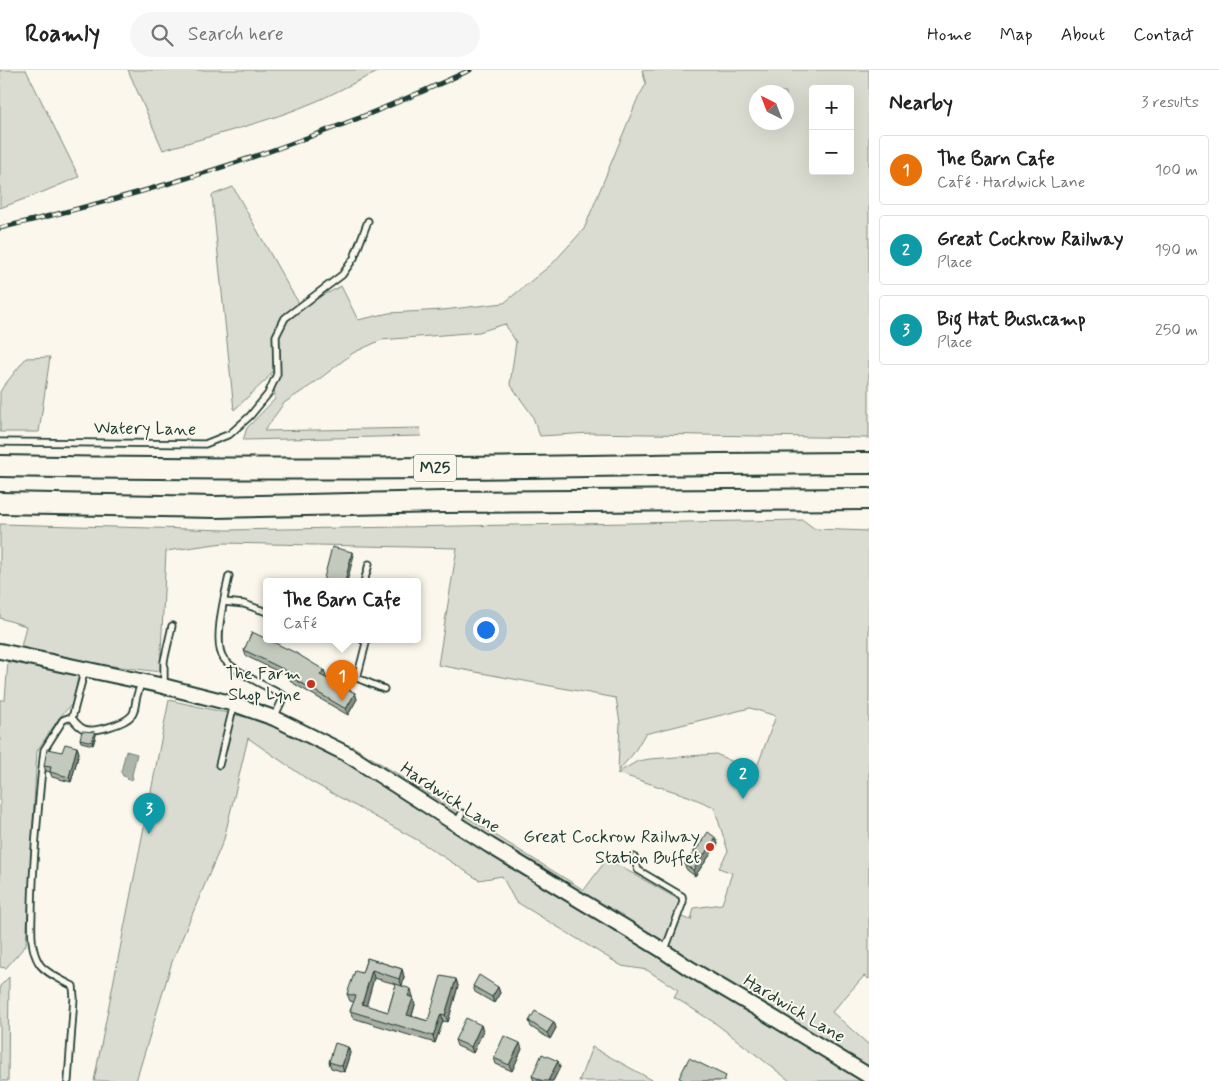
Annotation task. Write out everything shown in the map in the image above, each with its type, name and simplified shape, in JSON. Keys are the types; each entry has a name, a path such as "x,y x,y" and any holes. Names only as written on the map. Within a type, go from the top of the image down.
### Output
{"highway":[{"name":"M25","path":"0,466 437,468 869,463"},
{"name":"M25","path":"0,503 216,506 443,502 869,499"}],"street":[{"name":"Hardwick Lane","path":"0,651 164,686 234,704 274,718 346,754 459,819 689,968 869,1076"}],"lane":[{"name":"Watery Lane","path":"0,442 205,444 230,434 250,416 268,394 277,374 276,336 285,318 342,275 354,258 368,221"},
{"path":"365,578 369,564"},
{"path":"229,576 220,626 220,648 224,659 236,669 284,696 274,718"},
{"path":"224,602 244,604 263,611"},
{"path":"164,686 164,660 172,626"},
{"path":"366,643 357,678 384,689"},
{"path":"72,718 85,669"},
{"path":"72,718 85,730 105,728 127,720 133,714 142,681"},
{"path":"219,765 234,704"},
{"path":"68,1081 74,998 73,986 57,978 39,964 34,952 32,933 33,869 42,758 44,750 63,720 72,718"},
{"path":"634,857 638,870 682,896 683,902 664,952"}],"shaded area":[{"path":"0,70 26,70 79,177 0,208"},
{"path":"128,70 384,70 299,109 163,150"},
{"path":"642,70 869,70 869,438 591,433 540,436 532,415 510,384 516,342 505,324 479,332 381,340 353,353 313,384 284,403 264,431 420,428 421,436 243,440 247,428 275,399 273,370 267,379 234,410 212,195 233,187 299,303 341,286 358,320 389,313 443,310 504,303 552,264 584,229 637,100 646,84"},
{"path":"50,357 39,432 0,432 0,392 3,387 26,358"},
{"path":"803,520 815,529 869,531 869,979 864,976 832,1012 869,1045 869,1081 790,1081 715,1023 674,997 678,990 647,970 622,966 515,901 502,876 479,880 419,841 310,781 248,738 224,839 172,962 136,1081 94,1081 169,700 254,719 257,711 347,754 352,746 584,890 607,859 683,902 678,916 691,920 694,908 722,904 732,873 719,868 728,851 714,807 688,796 617,773 638,761 716,754 755,772 776,716 750,708 645,734 633,754 618,771 620,723 616,698 438,665 457,548 223,543 166,551 160,672 81,662 73,703 59,718 37,751 26,945 6,968 0,967 0,700 5,700 8,661 21,647 26,626 0,618 0,524 228,530"},
{"path":"126,751 137,754 132,775 133,779 128,780 121,772"},
{"path":"9,977 8,1081 0,1081 0,986"},
{"path":"592,1047 654,1081 579,1081"}],"building":[{"path":"332,547 352,552 346,578 324,578"},
{"path":"252,632 263,637 263,643 275,643 296,653 324,670 320,675 355,693 346,709 289,676 291,673 244,650"},
{"path":"82,731 95,732 92,742 80,739"},
{"path":"65,744 77,747 69,777 50,772 51,767 44,766 47,749 62,752"},
{"path":"708,832 716,838 693,870 684,864"},
{"path":"367,958 402,969 399,979 372,970 362,1004 388,1012 396,984 411,989 408,996 413,998 407,1015 428,1021 441,976 456,979 445,1015 441,1014 433,1036 350,1011 356,996 347,994 355,971 362,973"},
{"path":"479,975 498,987 492,997 473,986"},
{"path":"535,1011 554,1022 547,1033 529,1021"},
{"path":"466,1018 481,1025 471,1047 455,1040"},
{"path":"504,1036 520,1043 509,1065 494,1058"},
{"path":"335,1043 348,1047 342,1066 329,1062"},
{"path":"542,1054 558,1061 548,1081 532,1076"},
{"path":"689,1058 726,1076 724,1081 685,1081 679,1078"}],"railway":[{"path":"0,228 150,189 261,154 364,116 470,70"}],"place":[{"name":"The Farm Shop Lyne","path":"311,684"},
{"name":"The Barn Cafe","path":"342,701"},
{"name":"Great Cockrow Railway","path":"743,799"},
{"name":"Big Hat Bushcamp","path":"149,834"},
{"name":"Great Cockrow Railway Station Buffet","path":"710,847"}]}
